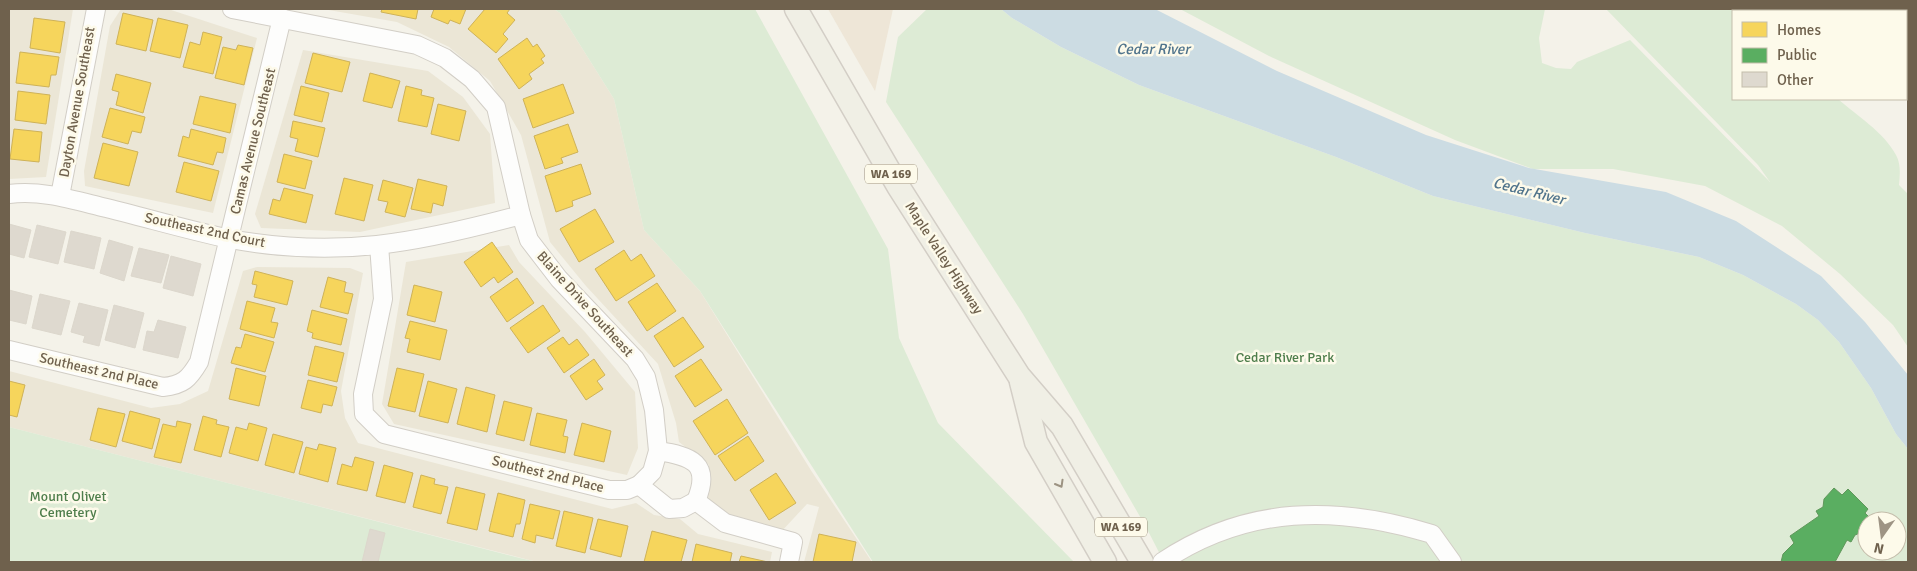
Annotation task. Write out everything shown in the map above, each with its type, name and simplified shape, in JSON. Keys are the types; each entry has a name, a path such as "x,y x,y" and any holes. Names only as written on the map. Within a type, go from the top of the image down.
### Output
{"main road":[{"name":"Maple Valley Highway","path":"796,9 898,186 1019,376 1062,426 1142,562"},
{"name":"Maple Valley Highway","path":"1019,376 1036,442 1105,562"}],"street":[{"name":"Dayton Avenue Southeast","path":"60,196 96,9"},
{"name":"Blaine Drive Southeast","path":"232,9 417,45 445,58 472,79 496,107 521,215 529,240 542,259 635,359 646,377 654,410 658,450 652,472 640,485"},
{"name":"Camas Avenue Southeast","path":"188,377 199,362 282,18"},
{"name":"Southeast 2nd Court","path":"9,194 29,192 60,196 229,238 308,248 350,248 443,236 521,215"},
{"name":"Southest 2nd Place","path":"379,245 383,299 363,394 364,414 374,426 384,434 609,490 627,490 640,485"},
{"name":"Southeast 2nd Place","path":"9,350 163,387 178,385 188,377"},
{"path":"640,485 669,509 683,508 696,501 703,485 701,471 692,460 678,454 658,450"},
{"path":"696,501 725,523 793,542 789,562"},
{"path":"1162,562 1209,537 1237,526 1305,513 1354,516 1432,534 1452,562"}],"shaded area":[{"path":"9,9 73,9 46,177 9,179"},
{"path":"121,9 168,9 257,38 213,213 85,186 84,171 110,26"},
{"path":"323,9 554,9 560,13 614,99 644,230 700,291 812,472 872,562 804,562 819,507 807,504 780,533 736,519 708,502 709,465 679,442 676,423 658,364 586,286 550,242 521,135 490,81 449,47 397,22"},
{"path":"828,9 893,9 875,91"},
{"path":"303,50 428,71 463,97 490,134 495,203 360,232 261,228 255,214"},
{"path":"509,245 519,262 585,332 635,392 638,448 627,475 394,424 382,404 406,262"},
{"path":"257,267 350,268 363,273 341,391 345,418 358,443 612,509 636,503 654,515 680,519 698,534 772,552 770,562 537,562 9,427 9,371 151,408 180,404 208,391 243,271"}],"green space":[{"path":"554,9 755,9 888,249 899,338 938,423 1074,562 873,562 700,291 644,230 614,99 560,13"},
{"name":"Cedar River Park","path":"927,9 1001,9 1012,18 1061,47 1139,85 1336,157 1433,196 1585,233 1699,257 1743,275 1796,304 1818,320 1839,342 1871,388 1896,434 1908,449 1908,562 1164,562 1146,527 1023,314 886,102 898,37"},
{"path":"1180,9 1545,9 1539,38 1542,63 1556,68 1571,69 1577,62 1630,40 1770,182 1758,165 1606,9 1784,9 1732,10 1732,100 1839,100 1877,131 1891,147 1899,162 1899,185 1908,194 1908,347 1893,325 1840,274 1782,226 1705,186 1613,169 1533,169 1455,140 1269,56"},
{"name":"Mount Olivet Cemetery","path":"9,427 520,558 537,562 9,562"}],"water":[{"name":"Cedar River","path":"1001,9 1155,9 1277,71 1426,135 1529,168 1666,192 1736,221 1821,276 1865,322 1908,375 1908,449 1896,434 1871,388 1839,342 1818,320 1796,304 1743,275 1699,257 1585,233 1433,196 1336,157 1139,85 1061,47 1012,18"}],"building: Homes":[{"path":"382,9 418,9 416,19 381,12"},
{"path":"434,9 466,9 460,24 450,20 448,24 431,17"},
{"path":"485,9 510,9 507,13 515,20 503,34 508,39 496,53 468,29"},
{"path":"123,13 153,20 146,51 116,44"},
{"path":"34,18 65,22 60,53 30,48"},
{"path":"158,18 188,25 180,58 150,51"},
{"path":"203,32 222,37 213,74 183,67 190,42 200,45"},
{"path":"527,38 533,47 537,44 545,56 541,59 544,63 529,74 532,79 519,89 498,59"},
{"path":"238,45 253,48 244,85 215,78 223,47 236,50"},
{"path":"20,52 59,57 56,75 51,75 49,87 16,83"},
{"path":"313,53 350,62 342,92 305,83"},
{"path":"370,73 400,81 392,108 363,101"},
{"path":"116,74 151,83 143,113 116,105 119,92 112,90"},
{"path":"563,84 574,113 533,128 523,99"},
{"path":"301,86 329,93 322,122 294,115"},
{"path":"406,86 422,90 421,95 434,98 427,127 398,121"},
{"path":"18,91 50,95 46,124 15,120"},
{"path":"200,96 236,104 230,133 193,124"},
{"path":"438,104 466,111 459,141 431,134"},
{"path":"110,108 145,117 141,133 132,131 128,144 102,137"},
{"path":"293,121 325,128 318,157 295,151 298,139 290,137"},
{"path":"568,124 578,152 561,158 563,163 545,169 534,136"},
{"path":"14,129 42,132 39,162 10,159"},
{"path":"191,129 226,138 223,153 217,152 213,165 178,156 183,136 189,138"},
{"path":"103,143 138,152 129,186 94,178"},
{"path":"284,154 312,161 305,189 277,182"},
{"path":"184,162 219,171 211,201 176,192"},
{"path":"581,164 591,194 572,201 573,206 556,212 545,176"},
{"path":"344,178 373,185 364,221 335,214"},
{"path":"418,179 447,186 443,206 433,203 431,213 411,209"},
{"path":"383,180 413,188 405,217 385,212 388,202 378,200"},
{"path":"284,188 313,195 306,223 269,214 273,199 280,201"},
{"path":"595,209 614,242 579,262 560,229"},
{"path":"492,242 513,272 498,283 494,277 481,287 464,262"},
{"path":"624,250 631,261 641,254 655,276 616,301 595,269"},
{"path":"255,271 293,281 287,305 254,297 257,285 252,284"},
{"path":"328,277 346,282 344,292 353,294 348,314 320,307"},
{"path":"517,278 534,303 507,322 490,297"},
{"path":"657,283 676,311 647,331 628,302"},
{"path":"414,285 442,292 435,322 407,315"},
{"path":"247,301 275,308 271,322 278,323 274,338 240,329"},
{"path":"543,305 560,331 528,353 510,328"},
{"path":"312,310 347,319 341,345 312,338 313,333 307,331"},
{"path":"683,317 704,347 674,367 654,336"},
{"path":"410,321 447,330 440,360 407,352 410,339 405,338"},
{"path":"245,334 274,342 265,372 231,363 236,347 241,348"},
{"path":"563,337 569,345 577,339 589,355 564,373 547,348"},
{"path":"315,346 344,353 337,382 308,375"},
{"path":"594,359 605,375 597,381 603,389 586,400 570,376"},
{"path":"701,359 722,390 695,407 675,376"},
{"path":"236,368 266,376 259,406 229,399"},
{"path":"397,368 424,374 415,412 388,406"},
{"path":"308,380 337,387 332,406 323,404 321,413 301,408"},
{"path":"9,381 25,385 17,417 9,415"},
{"path":"428,381 457,389 448,423 419,416"},
{"path":"466,387 495,395 487,432 457,424"},
{"path":"727,399 748,433 715,455 693,421"},
{"path":"504,401 532,408 524,441 496,434"},
{"path":"98,408 125,414 116,447 90,440"},
{"path":"130,411 160,419 152,449 122,441"},
{"path":"537,413 567,420 563,436 568,437 565,453 530,445"},
{"path":"203,416 217,420 216,424 229,427 221,457 194,450"},
{"path":"177,421 191,424 181,463 154,457 163,424 176,427"},
{"path":"249,423 267,428 258,461 229,453 236,427 247,430"},
{"path":"582,423 611,431 604,462 574,455"},
{"path":"273,434 303,442 294,473 265,465"},
{"path":"748,436 764,461 735,481 718,456"},
{"path":"319,444 336,448 328,482 299,474 306,447 317,450"},
{"path":"355,457 374,462 367,491 337,484 342,464 352,467"},
{"path":"384,465 413,473 405,503 376,496"},
{"path":"776,473 796,503 769,520 750,490"},
{"path":"421,475 435,479 434,484 448,487 441,514 413,507"},
{"path":"456,487 485,494 477,530 447,523"},
{"path":"498,493 525,500 520,524 516,524 513,537 489,531"},
{"path":"530,504 560,511 553,539 536,535 535,543 522,539"},
{"path":"564,511 593,518 585,553 556,546"},
{"path":"598,519 628,526 621,557 590,549"},
{"path":"652,531 687,540 681,562 644,562"},
{"path":"819,534 856,542 852,562 813,562"},
{"path":"696,544 732,553 730,562 692,562"},
{"path":"741,556 768,562 739,562"}],"building: Public":[{"path":"1834,488 1842,495 1848,489 1868,509 1866,511 1857,511 1857,534 1851,542 1847,540 1835,562 1781,562 1783,554 1794,543 1790,536 1819,516 1816,511 1823,507 1824,499"}],"building: Other":[{"path":"9,224 31,230 24,258 9,254"},
{"path":"37,225 66,232 58,264 29,257"},
{"path":"71,231 101,238 94,269 64,262"},
{"path":"109,240 133,247 124,281 100,273"},
{"path":"139,248 169,255 161,283 131,276"},
{"path":"171,256 201,264 193,296 163,288"},
{"path":"9,290 32,296 26,324 9,320"},
{"path":"40,294 70,301 61,335 32,328"},
{"path":"79,303 108,310 99,346 83,342 85,336 71,332"},
{"path":"114,305 144,313 135,348 105,340"},
{"path":"158,320 186,327 178,358 143,350 147,331 154,332"},
{"path":"370,529 385,533 378,562 362,562"}]}
